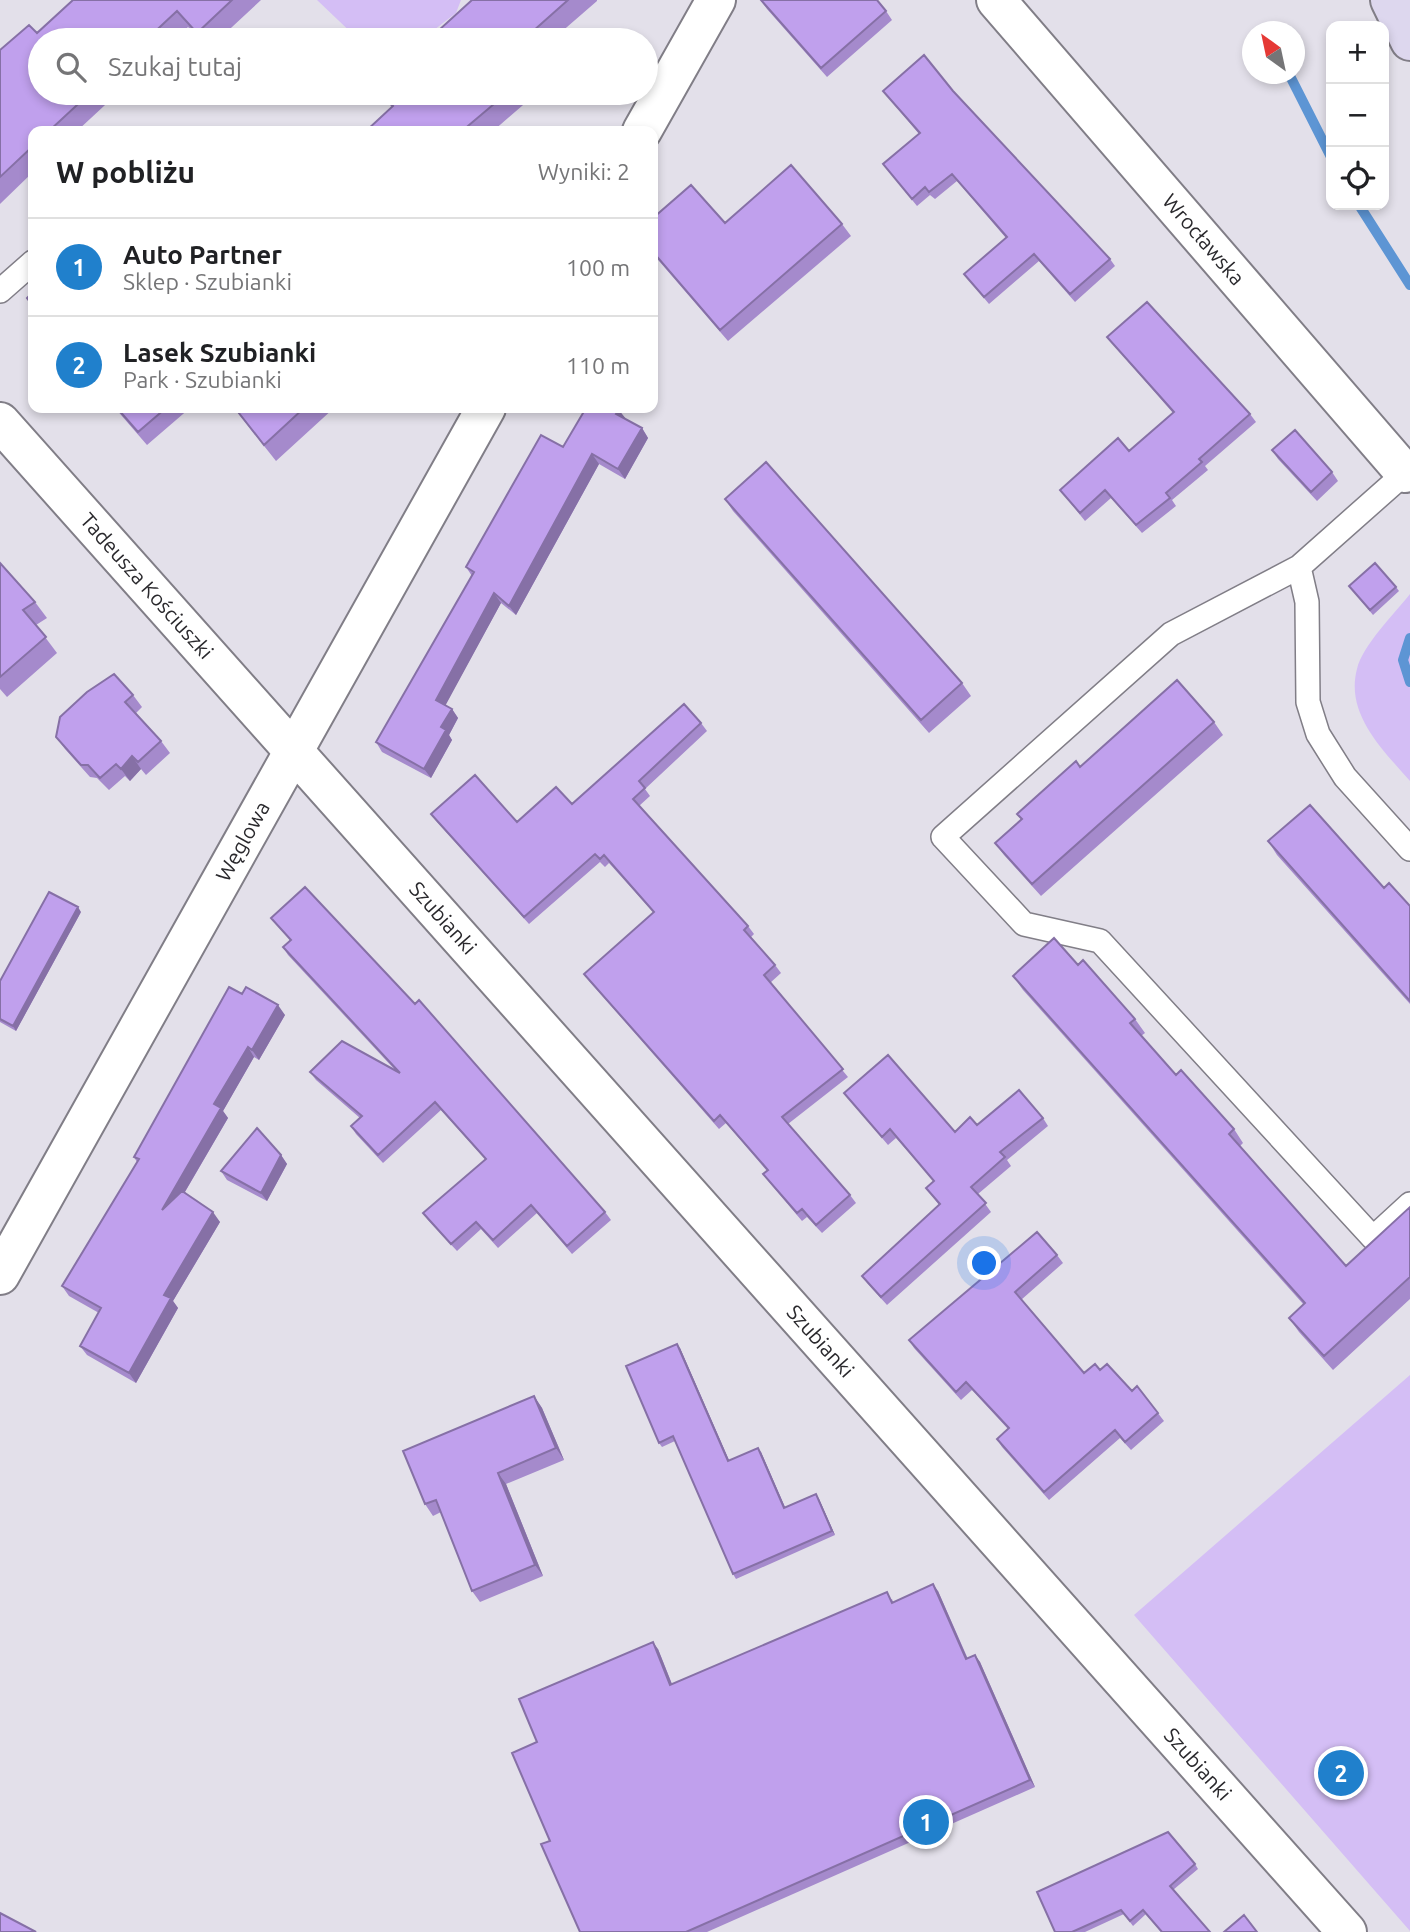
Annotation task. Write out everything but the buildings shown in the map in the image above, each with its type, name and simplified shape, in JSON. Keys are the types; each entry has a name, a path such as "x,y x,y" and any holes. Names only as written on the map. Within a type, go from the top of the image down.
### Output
{"street":[{"path":"658,103 716,0"},
{"name":"Wrocławska","path":"996,0 1408,476"},
{"path":"1390,0 1410,41"},
{"path":"645,126 657,105"},
{"name":"Węglowa","path":"0,1275 483,413"},
{"name":"Tadeusza Kościuszki","path":"0,422 293,750"},
{"name":"Szubianki","path":"293,750 1344,1931"}],"lane":[{"path":"0,291 28,266"},
{"path":"1408,476 1298,567 1171,634 943,837 1024,923 1100,941 1373,1238 1410,1204"},
{"path":"1298,567 1307,602 1308,702 1318,734 1345,777 1410,849"}],"shaded area":[{"path":"317,0 461,0 456,13 437,28 346,28"},
{"path":"1410,594 1410,781 1369,730 1356,701 1355,685 1357,669 1365,650"},
{"path":"1410,1375 1410,1931 1134,1615"}],"waterway":[{"path":"1294,84 1326,147"},
{"path":"1362,210 1410,285"},
{"path":"1410,638 1403,660 1410,682"}],"place":[{"name":"Lasek Szubianki","path":"1341,1773"},
{"name":"Auto Partner","path":"926,1822"}]}
